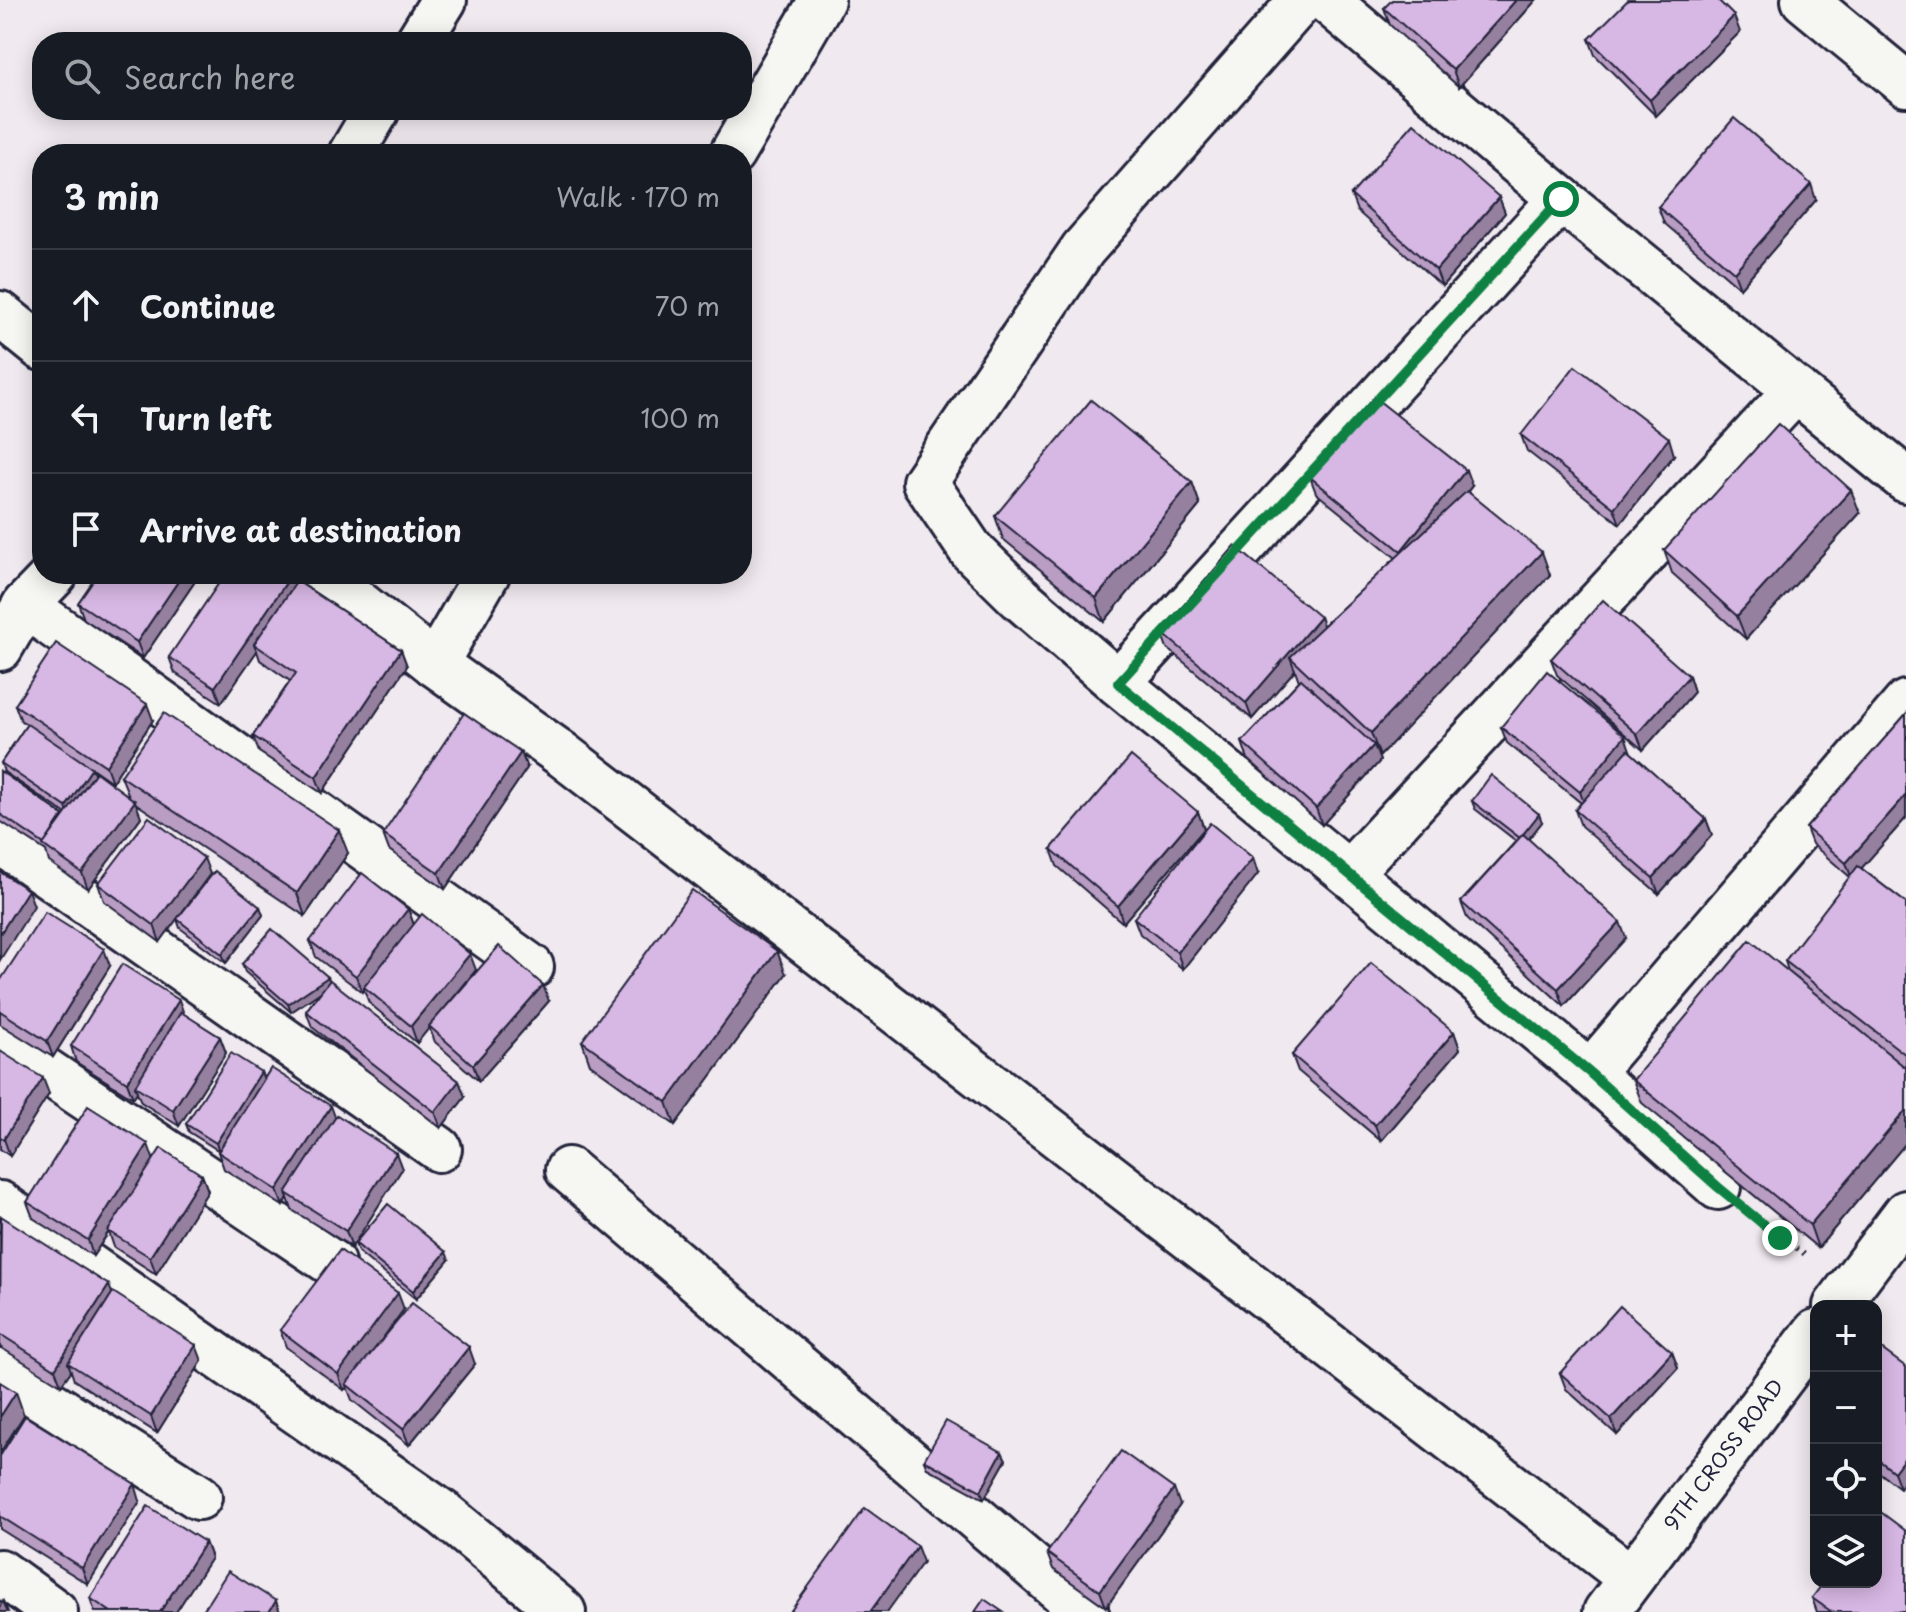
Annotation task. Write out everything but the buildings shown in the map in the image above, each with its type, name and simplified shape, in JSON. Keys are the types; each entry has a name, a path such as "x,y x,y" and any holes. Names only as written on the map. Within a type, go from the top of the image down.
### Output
{"street":[{"path":"424,32 444,0"},
{"path":"752,120 822,0"},
{"path":"1302,0 1083,249 925,482 971,550 1020,598 1118,683 1590,1073 1718,1187"},
{"path":"1326,0 1561,199 1906,480"},
{"path":"1804,0 1906,84"},
{"path":"357,144 371,120"},
{"path":"738,144 752,120"},
{"path":"1118,683 1561,199"},
{"path":"0,314 32,340"},
{"path":"1350,872 1796,390"},
{"path":"0,648 25,605 45,584"},
{"path":"335,584 435,664 588,774 1631,1578"},
{"path":"435,664 481,584"},
{"path":"25,605 531,967"},
{"path":"1590,1073 1906,703"},
{"path":"0,841 439,1149"},
{"path":"0,1040 332,1263"},
{"path":"568,1170 1086,1612"},
{"path":"0,1204 444,1514 563,1612"},
{"path":"1844,1296 1906,1213"},
{"name":"9TH CROSS ROAD","path":"1606,1612 1810,1340"},
{"path":"0,1372 199,1497"},
{"path":"0,1572 55,1612"}],"path":[{"path":"1718,1187 1844,1296"}],"route":[{"path":"1561,199 1118,683 1590,1073 1780,1238"}]}
